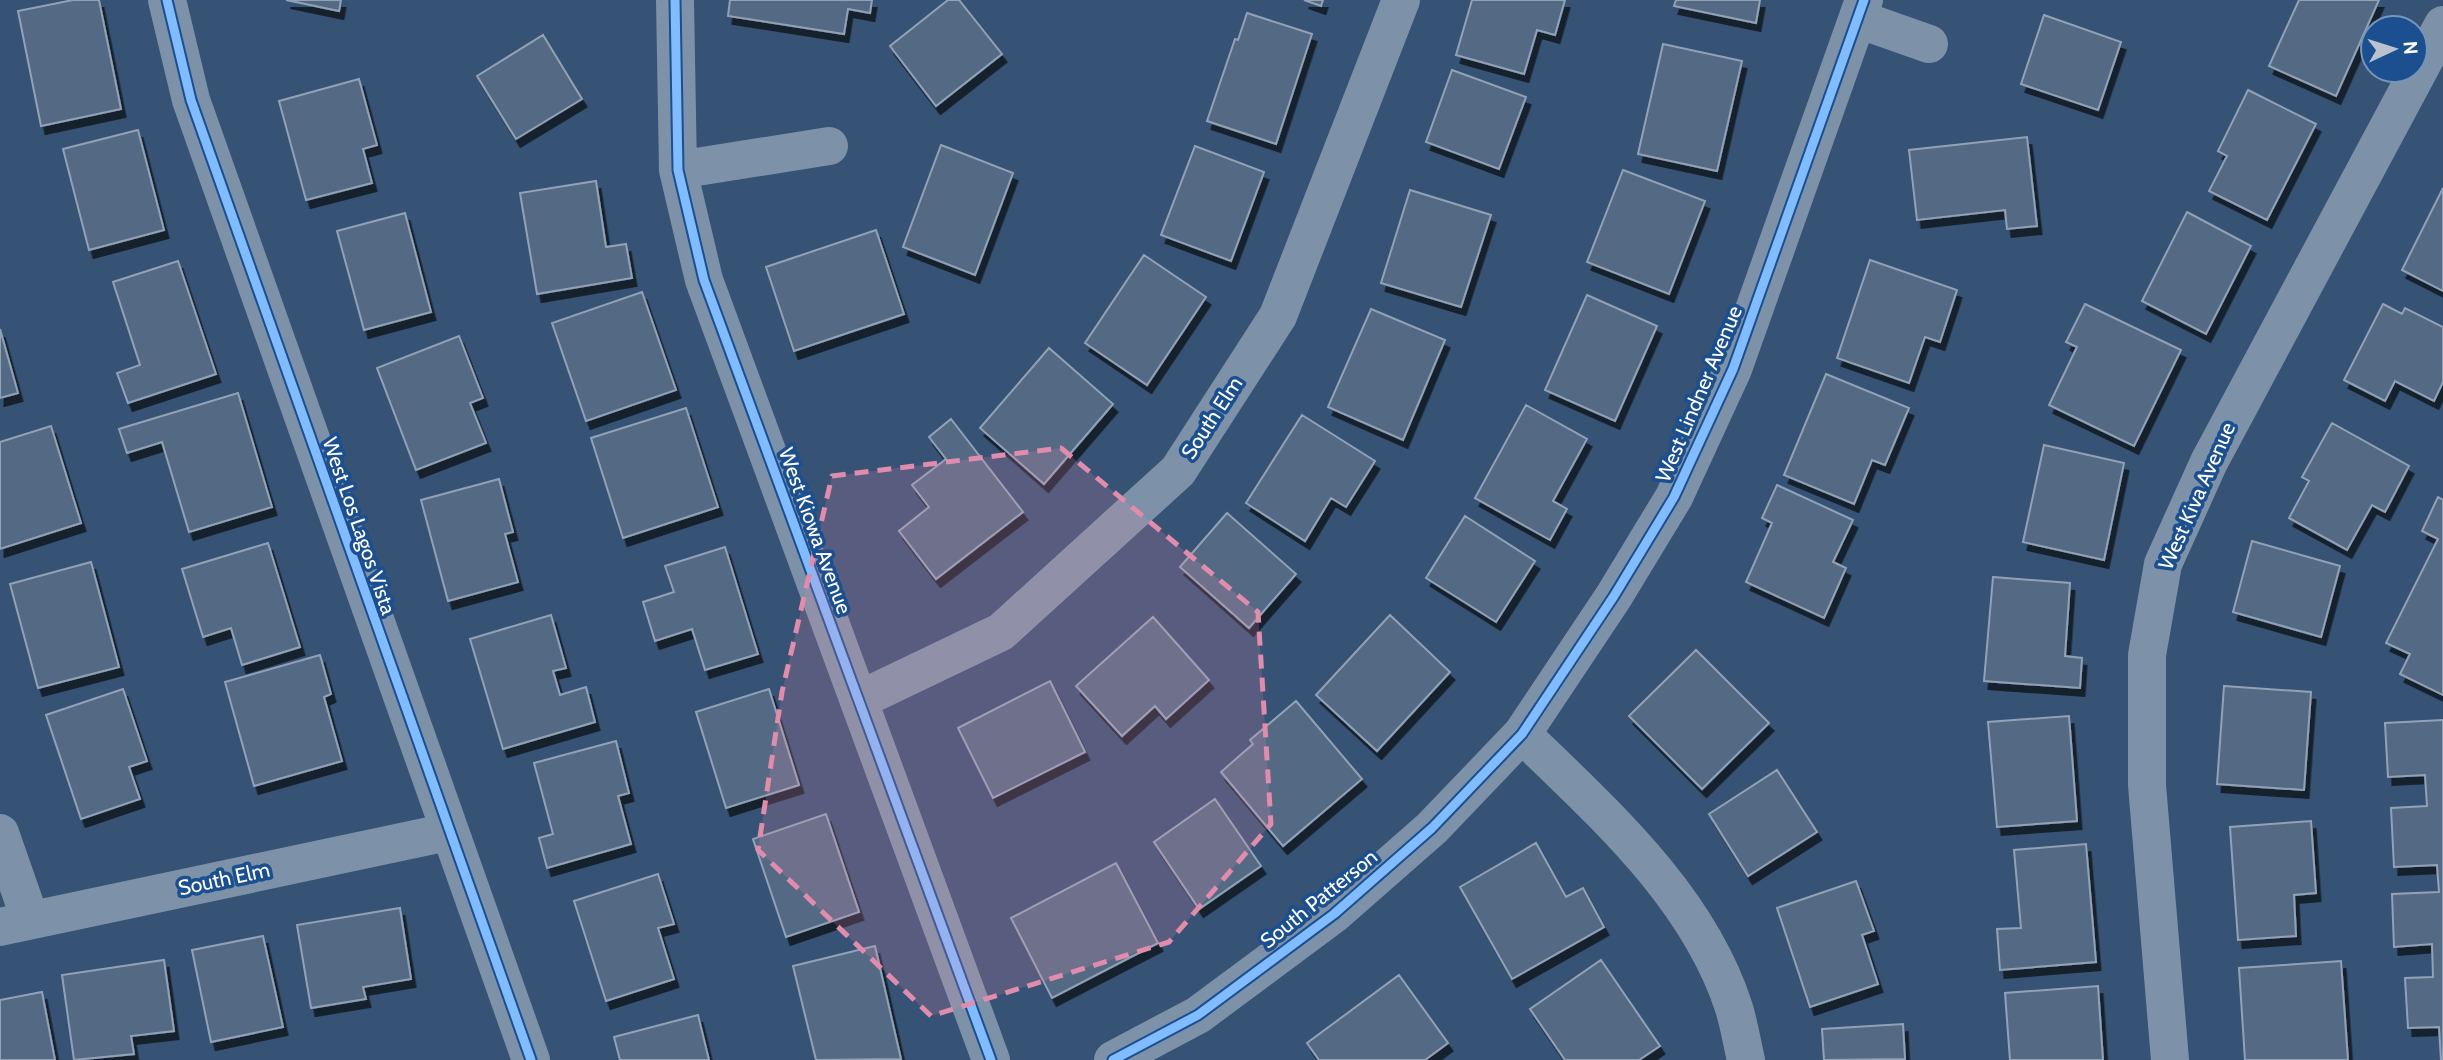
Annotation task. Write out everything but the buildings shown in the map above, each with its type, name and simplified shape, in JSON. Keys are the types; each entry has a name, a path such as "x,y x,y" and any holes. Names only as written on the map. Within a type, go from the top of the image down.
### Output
{"street":[{"name":"West Los Lagos Vista","path":"167,0 191,100 448,832 531,1060"},
{"name":"West Kiowa Avenue","path":"675,0 678,170 704,280 991,1060"},
{"name":"South Elm","path":"859,700 1001,632 1178,471 1278,316 1401,0"},
{"path":"1861,10 1929,44"},
{"name":"West Lindner Avenue","path":"1522,734 1614,596 1674,497 1733,369 1861,10"},
{"name":"West Kiva Avenue","path":"2170,1060 2147,785 2147,655 2163,564 2209,462 2443,25"},
{"path":"678,170 829,146"},
{"path":"1522,734 1632,842 1704,940 1734,1007 1746,1060"},
{"name":"South Patterson","path":"1113,1060 1198,1015 1334,914 1433,828 1522,734"},
{"name":"South Elm","path":"15,923 448,832"},
{"path":"0,833 15,923"}],"highlighted area":[{"path":"1061,448 1258,612 1271,824 1169,942 931,1016 758,850 782,692 832,476"}],"cycle path":[{"path":"167,0 191,100 531,1060"},
{"path":"675,0 678,170 704,280 991,1060"},
{"path":"1113,1060 1198,1015 1334,914 1432,828 1522,734 1614,596 1674,497 1733,369 1864,0"}]}
